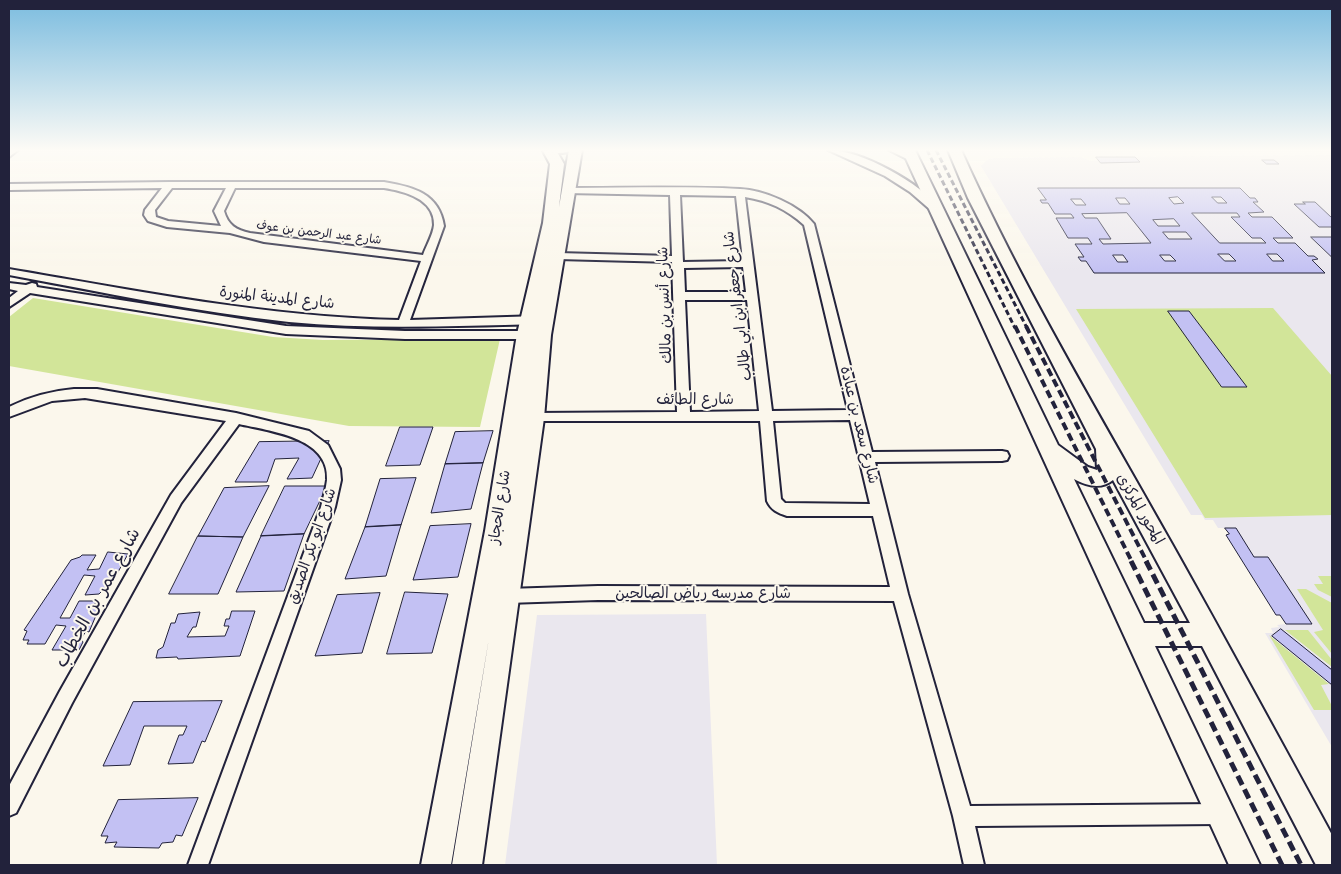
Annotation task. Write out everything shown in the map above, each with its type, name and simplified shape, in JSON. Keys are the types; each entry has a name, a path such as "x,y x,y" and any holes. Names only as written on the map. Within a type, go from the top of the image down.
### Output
{"main road":[{"name":"شارع الحجاز","path":"436,865 496,531 536,327 554,191"},
{"name":"شارع الحجاز","path":"467,865 534,418 536,327 558,256 569,191"},
{"path":"926,191 938,211 1245,865"},
{"name":"المحور المركزى","path":"971,191 1105,448 1163,548 1332,865"},
{"path":"1050,449 1082,474 1100,479 1108,474 1105,448"},
{"path":"1138,635 1208,634"}],"street":[{"name":"شارع عبد الرحمن بن عوف","path":"165,191 150,210 149,215 152,219 167,224 230,230 264,240 427,259"},
{"path":"229,191 218,211 224,224 230,230"},
{"path":"403,324 439,226 439,218 432,204 407,191"},
{"name":"شارع سعد بن عبادة","path":"569,191 740,192 763,197 786,206 809,224 900,594 963,816 974,865"},
{"path":"916,191 938,211"},
{"name":"شارع أنس بن مالك","path":"675,192 684,416"},
{"name":"شارع جعفر ابن ابي طالب","path":"740,192 766,416 773,497 776,505 788,510 879,510"},
{"path":"558,256 749,264"},
{"name":"شارع المدينة المنورة","path":"9,272 253,314 361,323 536,327"},
{"path":"10,287 28,275"},
{"path":"9,303 43,278"},
{"name":"شارع المدينة المنورة","path":"10,287 286,330 405,335 536,327"},
{"path":"679,296 752,296"},
{"name":"شارع ابو بكر الصديق","path":"9,412 42,398 77,392 172,406 236,418 304,436 314,442 329,458 334,480 328,507 198,865"},
{"name":"شارع الطائف","path":"534,418 856,415"},
{"name":"شارع عمر بن الخطاب","path":"9,806 66,697 176,499 236,418"},
{"path":"866,457 1002,456"},
{"name":"شارع مدرسه رياض الصالحين","path":"506,596 598,594 900,594"},
{"path":"963,816 1221,814"}],"shaded area":[{"path":"996,191 1332,191 1332,747 1265,633 1273,633 1271,628 1286,624 1280,615 1276,615 1226,535 1229,534 1225,528 1218,528 1213,520 1205,520 1202,515 1191,515"},
{"path":"706,614 717,865 505,865 537,615"}],"green space":[{"path":"33,298 273,337 323,340 500,339 480,427 349,426 9,366 9,317"},
{"path":"1273,308 1332,376 1332,515 1205,518 1076,309"},
{"path":"1318,576 1332,576 1332,597 1318,590 1314,584 1323,584"},
{"path":"1297,589 1306,589 1332,603 1332,654 1314,632 1323,630"},
{"path":"1285,630 1308,630 1332,660 1332,667"},
{"path":"1269,635 1329,684 1321,685 1332,706 1332,710 1314,710"}],"building":[{"path":"1040,191 1243,191 1250,198 1255,198 1258,202 1253,202 1264,212 1248,213 1252,217 1272,217 1293,238 1273,238 1278,243 1295,243 1308,256 1314,256 1318,259 1312,260 1325,273 1094,273 1086,261 1081,261 1078,257 1084,257 1075,244 1092,244 1088,238 1068,238 1056,218 1074,218 1071,214 1055,214 1048,203 1042,203 1040,200 1046,200","holes":["1178,197 1184,203 1174,204 1169,198","1212,197 1221,197 1227,203 1218,203","1116,198 1125,198 1130,204 1120,204","1071,199 1081,199 1086,205 1076,205","1127,213 1151,243 1103,244 1099,239 1111,239 1097,218 1085,218 1082,214","1192,213 1237,213 1240,217 1231,217 1252,238 1261,238 1266,243 1220,243","1174,219 1180,226 1158,226 1153,220","1163,232 1186,232 1192,239 1169,239","1218,254 1229,254 1236,261 1225,261","1267,254 1277,254 1284,261 1273,261","1113,255 1123,255 1128,262 1118,262","1160,255 1170,255 1176,261 1165,261"]},
{"path":"1303,202 1315,202 1332,218 1332,227 1319,227 1294,204 1305,204"},
{"path":"1311,237 1332,237 1332,257"},
{"path":"1168,311 1189,311 1247,387 1222,387"},
{"path":"400,427 433,427 420,465 386,466"},
{"path":"493,431 483,463 445,464 455,432"},
{"path":"329,441 312,478 287,479 299,458 275,459 267,482 235,482 259,442"},
{"path":"483,463 471,509 431,513 445,464"},
{"path":"416,478 401,525 365,527 380,479"},
{"path":"269,486 243,537 198,536 224,488"},
{"path":"285,486 327,486 304,534 261,536"},
{"path":"471,524 458,577 413,580 430,526"},
{"path":"401,525 386,576 345,579 365,527"},
{"path":"1225,528 1236,528 1254,557 1268,557 1312,624 1286,624 1280,615 1276,615 1226,535 1229,534"},
{"path":"304,534 284,591 236,592 261,536"},
{"path":"198,536 243,537 218,594 169,594"},
{"path":"108,552 128,554 108,590 104,589 99,594 85,595 95,576 84,575 60,618 70,618 79,601 96,601 94,607 100,606 89,632 86,631 81,639 83,642 79,650 52,650 66,626 56,625 45,644 27,644 29,640 23,640 27,631 24,630 71,560 82,555 96,555 87,570 99,569"},
{"path":"405,592 448,594 432,653 387,654"},
{"path":"380,593 362,653 315,656 337,595"},
{"path":"232,611 255,611 240,656 178,659 177,657 156,658 158,650 163,647 171,623 175,623 178,614 200,612 196,627 193,627 187,637 225,636 229,626 224,626 226,619 229,619"},
{"path":"1281,629 1332,670 1332,685 1272,636"},
{"path":"222,701 205,742 202,741 193,763 168,764 179,735 183,735 187,726 144,726 130,765 103,766 133,702"},
{"path":"198,798 182,836 176,835 173,842 162,843 159,848 114,847 117,842 105,843 108,836 101,836 118,800"}],"railway":[{"path":"947,191 1015,328"},
{"path":"957,191 1027,328"},
{"path":"1015,326 1132,562"},
{"path":"1026,326 1147,562"},
{"path":"1131,561 1282,865"},
{"path":"1146,561 1301,865"}]}
